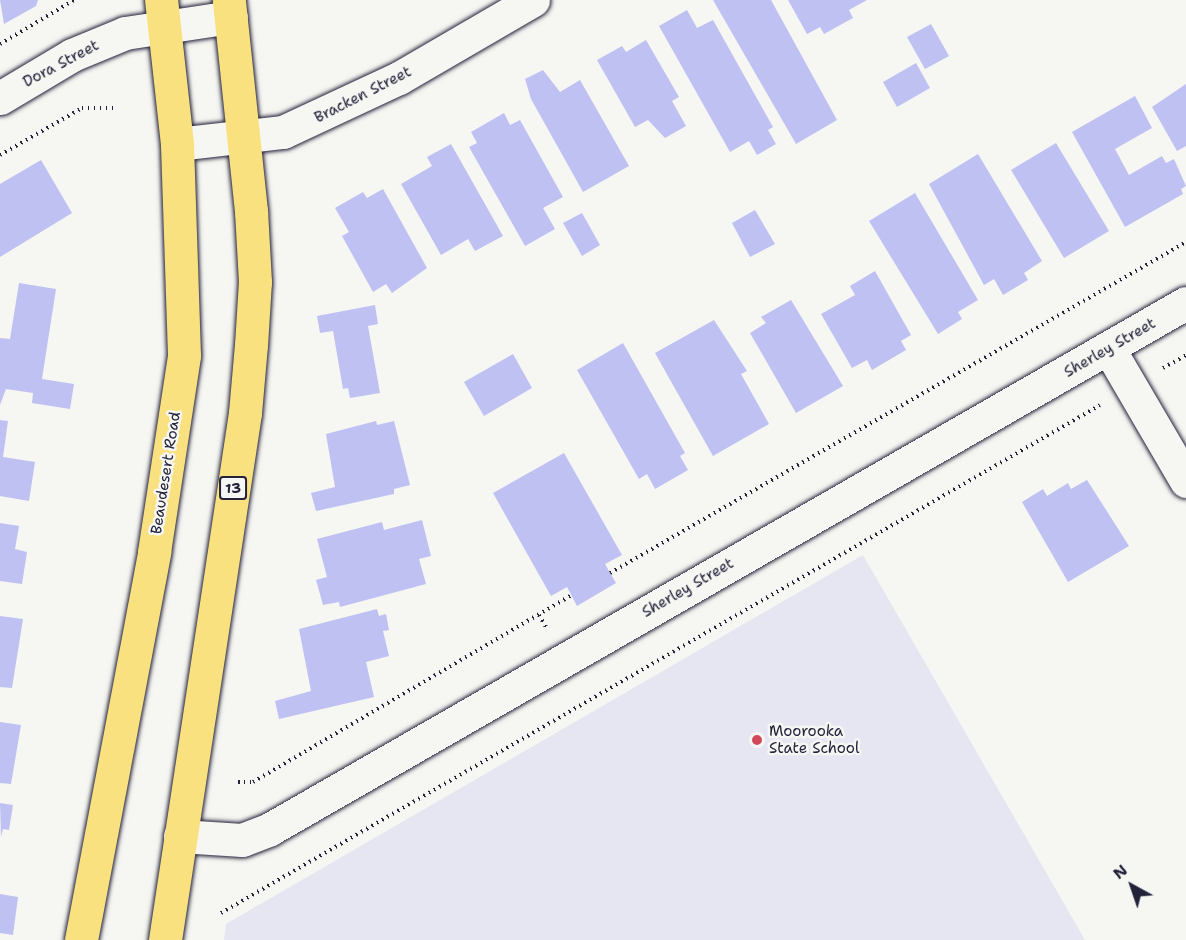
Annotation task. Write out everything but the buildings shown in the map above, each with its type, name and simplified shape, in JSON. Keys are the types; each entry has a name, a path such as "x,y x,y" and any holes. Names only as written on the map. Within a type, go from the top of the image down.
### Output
{"highway":[{"name":"13","path":"165,940 245,413 255,282 245,139 230,9"},
{"name":"Beaudesert Road","path":"81,940 154,552 184,355 177,144 162,13"}],"street":[{"name":"Bracken Street","path":"177,144 245,139 283,132 324,116 399,78 533,0"},
{"name":"Dora Street","path":"0,98 72,56 125,33 162,13 230,9"},
{"name":"Sherley Street","path":"180,836 242,840 270,829 1186,303"},
{"path":"1109,349 1186,481"}],"path":[{"path":"0,44 74,0"},
{"path":"0,155 82,108 117,108"},
{"path":"610,573 1186,242"},
{"path":"1175,362 1186,355"},
{"path":"220,913 1092,410"},
{"path":"238,782 252,782 572,595"},
{"path":"538,615 549,632"}],"shaded area":[{"name":"Moorooka State School","path":"863,555 1085,940 224,940 226,924"}],"place":[{"name":"Moorooka State School","path":"757,740"}]}
